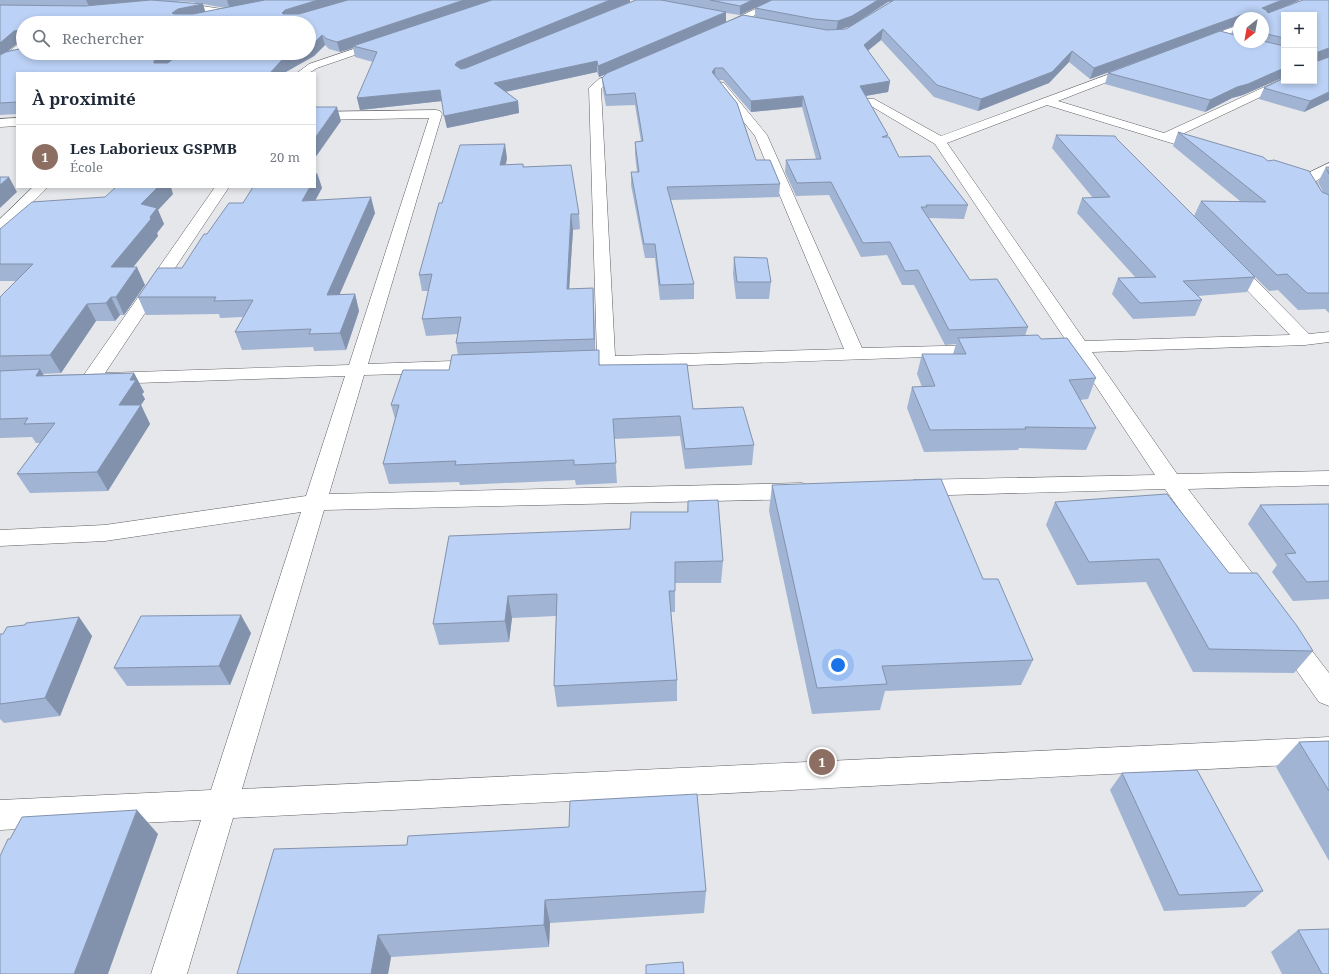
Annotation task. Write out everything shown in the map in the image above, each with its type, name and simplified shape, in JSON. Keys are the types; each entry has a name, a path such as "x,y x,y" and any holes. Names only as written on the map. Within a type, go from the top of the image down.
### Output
{"street":[{"path":"187,0 164,4 229,13"},
{"path":"712,33 782,0"},
{"path":"726,17 756,23"},
{"path":"1186,48 1233,30"},
{"path":"1216,36 1231,40"},
{"path":"304,72 313,66 396,38"},
{"path":"8,59 16,52"},
{"path":"940,141 1142,64"},
{"path":"606,362 595,88 603,81 640,65"},
{"path":"719,83 760,135 855,354"},
{"path":"1165,137 1281,83"},
{"path":"870,101 940,141 1171,482 1329,694"},
{"path":"1046,101 1218,153"},
{"path":"169,974 436,114 316,116"},
{"path":"0,123 16,122"},
{"path":"1309,181 1313,176 1329,167"},
{"path":"1294,176 1309,181 1318,200 1329,208"},
{"path":"0,227 40,188"},
{"path":"221,188 83,379 497,366"},
{"path":"1223,256 1305,340"},
{"path":"1025,349 1305,340 1329,337"},
{"path":"552,364 1002,350"},
{"path":"891,488 1329,478"},
{"path":"0,538 105,533 316,502 819,490"},
{"path":"0,815 1329,750"}],"building":[{"path":"151,0 203,4 178,9 172,13 193,14 265,0 318,0 285,10 282,13 299,14 348,0 464,0 337,42 327,39 322,35 316,41 316,16 16,16 16,31 0,43 0,5 85,6"},
{"path":"492,0 610,0 457,62 455,65 461,69 636,0 661,0 726,12 598,66 597,61 494,83 518,101 444,116 440,90 357,98 377,52 353,46"},
{"path":"710,0 752,0 740,6"},
{"path":"772,0 878,0 852,16 838,21 814,19 755,8"},
{"path":"894,0 1282,0 1262,8 1267,12 1233,12 1233,18 1094,68 1072,51 1052,72 981,99 937,85 883,29 864,45 890,81 860,86 888,135 882,137 889,137 899,157 930,156 968,205 926,205 927,207 921,207 970,280 997,279 1028,327 949,330 918,270 905,271 890,242 863,243 831,182 797,183 786,160 821,159 803,96 751,101 723,68 715,68 712,72 737,103 756,160 770,160 780,184 667,187 694,284 660,285 655,244 644,244 631,172 639,172 635,142 643,141 635,93 606,95 602,78 607,73 743,15 827,30 846,29"},
{"path":"1303,0 1329,0 1329,48 1318,52 1318,61 1329,57 1329,92 1310,101 1264,88 1281,80 1281,84 1317,84 1317,12 1281,12 1281,37 1269,34 1269,13"},
{"path":"1220,31 1233,34 1233,48 1269,48 1269,42 1281,45 1281,69 1248,84 1237,87 1210,100 1108,73"},
{"path":"16,50 16,60 155,60 154,63 168,63 172,60 283,60 271,72 16,72 16,102 0,103 0,55"},
{"path":"316,107 337,107 316,137"},
{"path":"1178,132 1263,157 1268,161 1274,160 1309,171 1322,192 1329,195 1329,293 1307,293 1287,274 1277,275 1201,201 1266,202"},
{"path":"1056,135 1115,136 1255,277 1183,281 1202,300 1140,303 1118,278 1156,277 1082,198 1110,197"},
{"path":"505,144 500,165 523,164 523,167 571,165 579,214 571,214 567,289 593,288 594,339 456,343 461,317 422,319 432,274 419,275 439,203 442,203 460,145"},
{"path":"1326,167 1329,167 1329,174"},
{"path":"0,177 9,177 0,185"},
{"path":"115,188 157,188 141,204 157,208 150,217 151,219 111,267 137,267 116,297 111,297 106,303 87,304 50,355 0,356 0,297 33,264 0,264 0,229 32,202 105,197"},
{"path":"252,188 309,188 302,201 371,197 327,295 355,294 340,333 309,334 311,329 235,332 253,300 214,301 216,297 138,297 158,268 182,268 204,234 207,234 229,203 243,203"},
{"path":"734,257 767,258 771,282 737,282"},
{"path":"1038,335 1041,339 1067,338 1096,378 1069,380 1096,428 1025,427 1026,429 930,430 912,387 935,386 922,354 966,354 958,338"},
{"path":"599,350 599,365 687,364 693,409 743,407 754,445 685,449 680,416 613,419 616,463 574,465 574,460 455,465 456,461 383,464 399,405 391,405 403,370 449,370 452,355"},
{"path":"40,369 36,376 134,373 130,380 136,380 119,405 141,405 97,472 17,474 55,423 24,424 28,418 0,419 0,371"},
{"path":"941,479 983,579 998,579 1033,660 882,666 887,684 817,688 772,485"},
{"path":"1167,494 1229,573 1257,573 1297,626 1313,651 1209,649 1159,559 1089,562 1055,502"},
{"path":"718,500 723,561 675,562 675,591 669,591 677,680 554,686 557,594 508,596 505,621 433,624 449,536 630,529 631,512 688,512 688,501"},
{"path":"1329,504 1329,581 1307,582 1285,554 1296,553 1260,505"},
{"path":"241,615 219,666 114,668 141,616"},
{"path":"79,617 45,698 0,704 0,634 3,634 7,627 25,625 26,623"},
{"path":"1329,741 1329,791 1299,742"},
{"path":"1197,770 1263,891 1179,895 1122,773"},
{"path":"697,794 706,891 545,900 544,925 378,935 371,974 237,974 274,849 407,845 408,836 569,827 570,801"},
{"path":"137,810 74,974 0,974 0,856 8,839 10,839 22,817"},
{"path":"1329,929 1329,974 1322,974 1298,930"},
{"path":"683,962 684,974 646,974 646,965"}],"place":[{"name":"Les Laborieux GSPMB","path":"822,762"}]}
